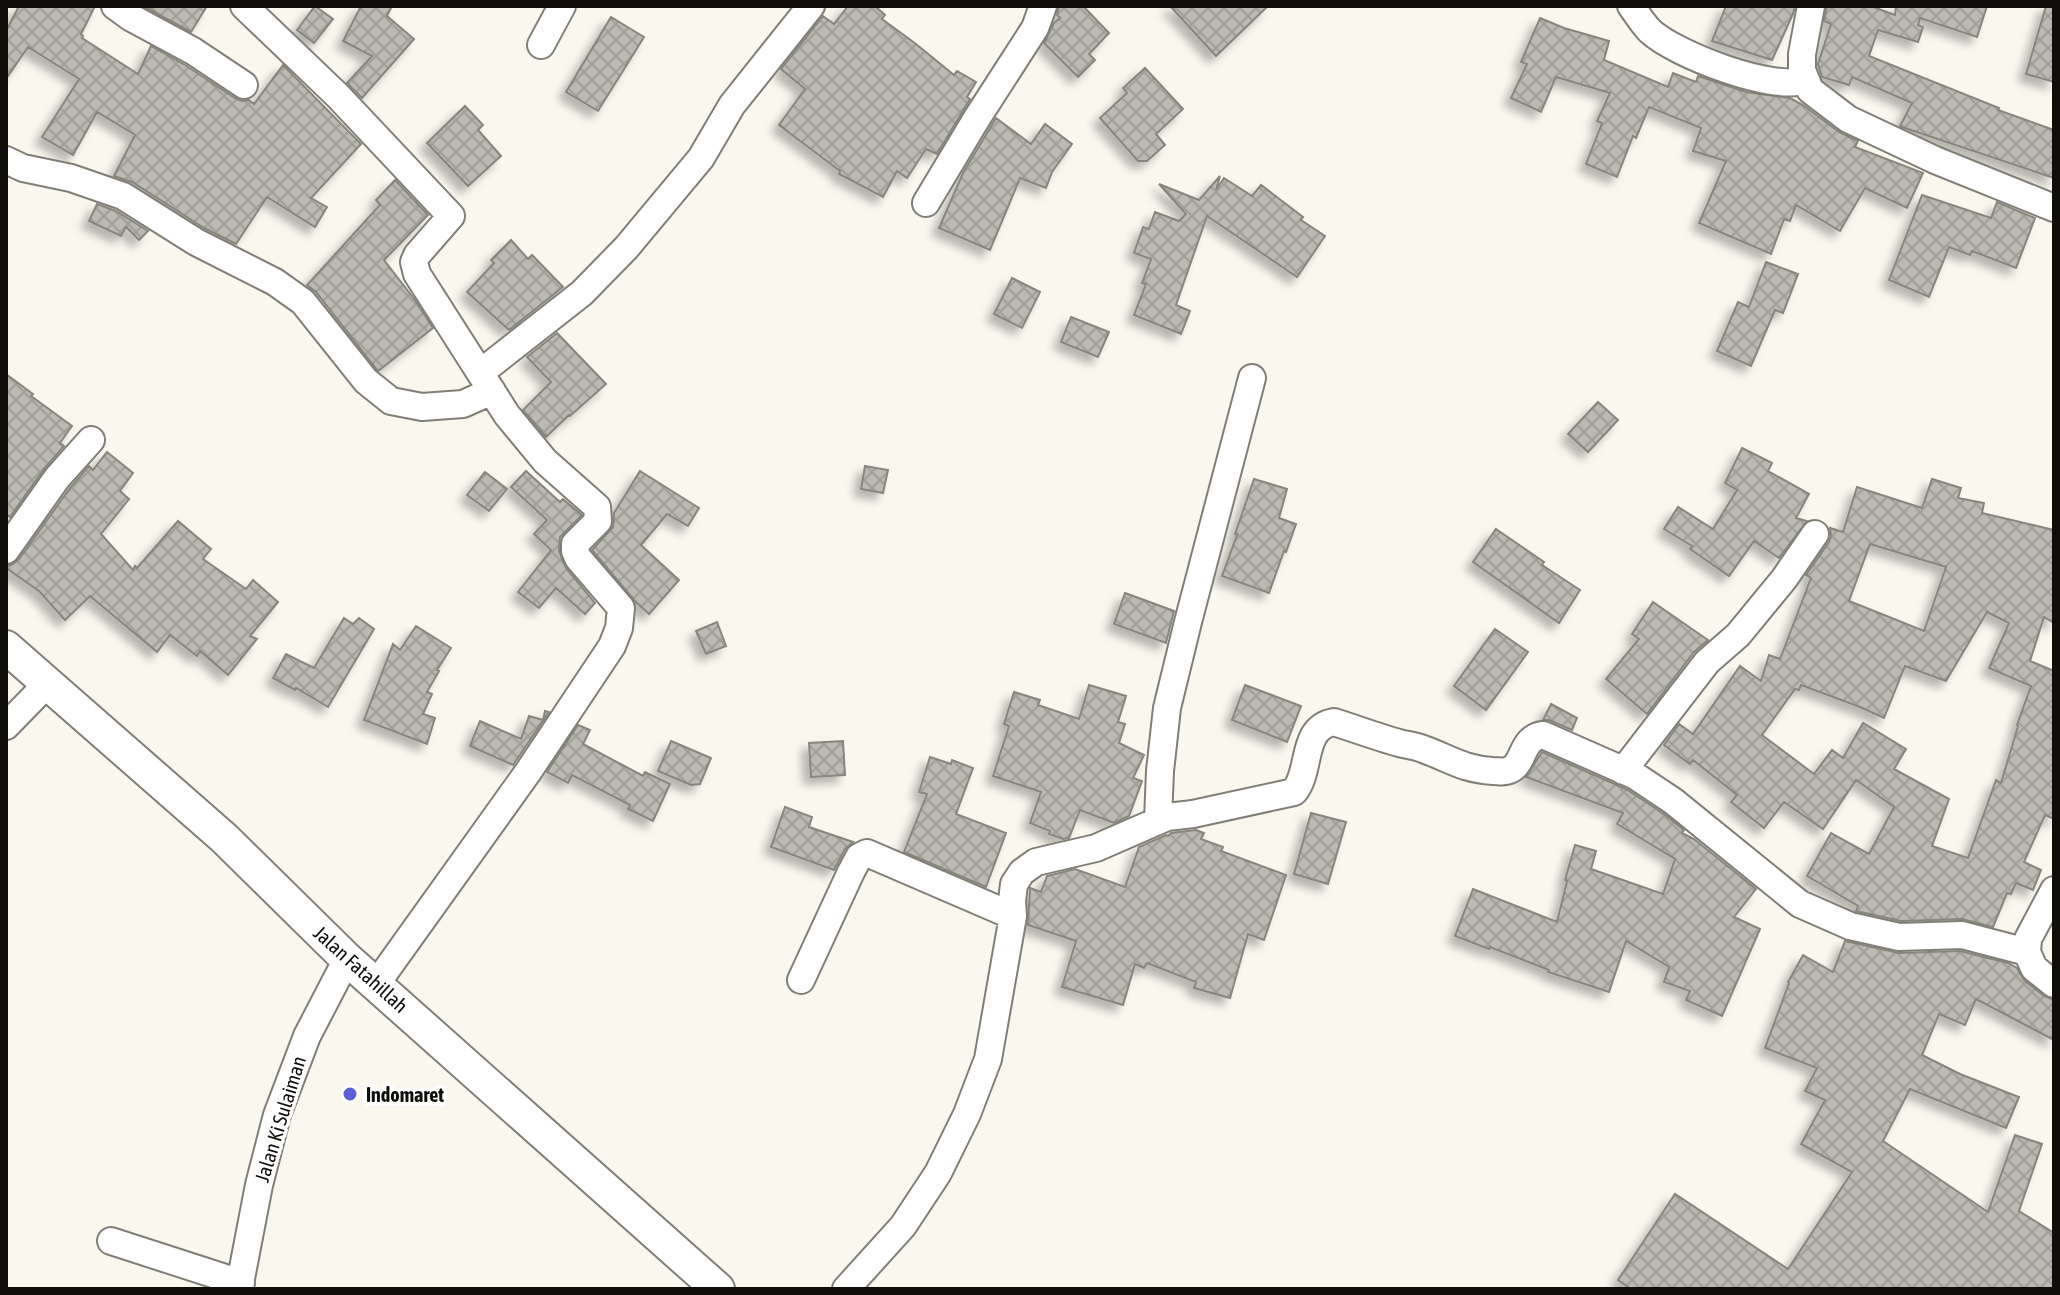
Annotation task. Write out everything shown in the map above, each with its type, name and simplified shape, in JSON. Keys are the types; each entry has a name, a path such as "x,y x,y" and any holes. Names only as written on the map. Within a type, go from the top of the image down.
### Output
{"street":[{"path":"115,6 244,85"},
{"path":"244,6 338,96 451,216 417,255 414,266 417,274 507,415 545,461 597,507 598,521 575,544 575,551 621,608 619,628 612,646 528,772 377,983"},
{"path":"541,45 562,6"},
{"path":"6,160 23,168 71,178 123,196 196,242 275,282 303,302 366,381 391,401 422,407 463,404 626,248 701,158 732,105 811,6"},
{"path":"926,203 1035,28 1043,6"},
{"path":"1631,6 1650,31 1686,54 1778,83 1806,80"},
{"path":"1811,6 1802,54 1802,70 1810,90 1848,119 1935,160 2054,208"},
{"path":"1158,820 1167,708 1252,378"},
{"path":"6,550 57,478 91,440"},
{"path":"1623,771 1707,662 1738,635 1784,579 1815,534"},
{"name":"Jalan Fatahillah","path":"6,647 224,838 347,959 717,1289"},
{"path":"6,726 48,683"},
{"path":"846,1289 903,1226 938,1173 967,1114 988,1059 1013,916 1014,884 1022,872 1036,862 1096,848 1158,820 1294,792 1317,730 1334,722 1420,747 1457,765 1476,770 1507,771 1517,763 1529,740 1543,735 1634,775 1673,801 1800,904 1850,926 1899,937 1962,935 2027,952"},
{"path":"801,980 851,872 859,857 867,853 1013,916"},
{"path":"2054,890 2028,939 2027,952 2034,968 2054,984"},
{"name":"Jalan Ki Sulaiman","path":"240,1286 259,1185 277,1115 307,1036 347,959"},
{"path":"111,1241 240,1286"}],"building":[{"path":"19,6 95,6 81,34 82,38 138,74 151,46 235,98 254,104 283,65 361,144 311,198 327,207 315,227 267,197 236,244 204,228 132,182 114,176 135,135 97,112 73,155 42,137 79,79 28,47 6,79 6,31"},
{"path":"143,6 207,6 191,32"},
{"path":"315,6 333,19 314,43 297,30"},
{"path":"361,6 392,6 387,16 414,39 362,98 347,83 372,56 343,41"},
{"path":"848,6 875,6 885,15 882,19 954,75 957,71 976,82 967,97 970,99 937,154 926,149 907,178 897,171 883,197 839,174 840,171 779,125 805,89 781,69 823,16 834,24"},
{"path":"1059,6 1083,6 1109,33 1089,54 1095,60 1078,77 1044,43 1060,18 1057,15"},
{"path":"1170,6 1268,6 1216,56"},
{"path":"1726,6 1795,6 1772,60 1712,41"},
{"path":"1827,6 1871,6 1895,15 1896,6 1987,6 1977,37 1920,18 1918,25 1923,27 1918,42 1878,30 1869,56 2054,130 2054,178 1902,127 1912,103 1852,77 1849,85 1822,77 1818,64 1831,24 1824,21"},
{"path":"2046,6 2054,6 2054,82 2026,74"},
{"path":"611,17 644,37 598,111 566,92"},
{"path":"1540,18 1609,41 1604,60 1668,87 1673,73 1696,82 1698,76 1746,92 1790,98 1839,132 1858,141 1855,147 1923,173 1907,208 1865,188 1840,231 1796,205 1790,221 1784,219 1771,254 1699,223 1726,161 1693,151 1701,128 1649,107 1636,138 1633,136 1617,177 1586,164 1602,123 1597,121 1610,93 1556,77 1541,112 1511,98 1527,64 1521,62"},
{"path":"1145,68 1183,109 1156,134 1165,145 1147,161 1138,161 1100,118 1127,93 1123,88"},
{"path":"465,106 483,125 478,130 501,156 468,186 427,143"},
{"path":"996,118 1031,144 1045,124 1072,144 1052,172 1046,188 1020,178 990,250 939,228 963,173"},
{"path":"1220,176 1216,190 1224,178 1252,196 1261,185 1303,217 1301,220 1325,236 1297,277 1207,216 1176,305 1190,311 1181,334 1134,315 1146,284 1142,283 1151,259 1134,253 1143,227 1149,229 1155,212 1179,221 1186,214 1159,184 1199,200"},
{"path":"395,180 428,215 384,260 433,328 378,371 316,292 307,285 380,205 376,200"},
{"path":"1922,195 1991,218 1997,202 2035,218 2016,268 1972,251 1970,255 1949,247 1929,297 1889,280"},
{"path":"97,204 116,211 148,231 139,240 126,227 121,236 89,221"},
{"path":"511,240 528,259 532,255 563,287 509,330 467,292"},
{"path":"1766,262 1798,274 1783,313 1775,310 1751,366 1717,351 1738,302 1749,307"},
{"path":"1012,278 1040,292 1022,328 994,314"},
{"path":"1071,317 1109,332 1098,357 1061,342"},
{"path":"557,333 606,384 546,437 523,410 551,382 527,357"},
{"path":"6,374 72,426 60,443 64,446 10,517 6,514"},
{"path":"1598,402 1618,420 1588,452 1568,434"},
{"path":"1742,448 1772,463 1768,471 1809,494 1796,518 1807,521 1779,558 1754,541 1729,576 1690,549 1692,546 1664,529 1678,507 1713,529 1737,490 1725,483"},
{"path":"107,452 133,473 120,491 129,499 101,534 133,570 178,521 211,549 203,559 246,589 253,580 278,602 250,636 257,639 228,675 200,651 197,656 170,635 157,652 90,596 65,620 39,591 6,568 19,559 89,466 93,470"},
{"path":"865,466 888,470 883,493 861,489"},
{"path":"526,471 560,502 563,499 582,515 560,537 559,551 566,568 595,603 585,614 556,588 539,608 518,592 551,550 534,534 547,520 511,487"},
{"path":"640,471 699,508 688,526 667,514 641,545 679,580 649,614 592,550 613,527 614,513"},
{"path":"485,472 507,489 489,511 467,495"},
{"path":"1254,479 1287,489 1279,518 1296,524 1269,593 1222,576"},
{"path":"1932,479 1961,488 1958,498 1984,503 1982,513 2054,530 2054,623 2044,617 2030,661 2054,671 2054,819 2045,815 2024,862 2041,870 2033,890 2016,883 2011,894 2007,893 1993,927 1962,919 1901,921 1856,911 1858,906 1807,876 1831,833 1869,854 1894,807 1856,780 1823,829 1784,802 1764,828 1731,802 1737,795 1693,760 1690,764 1664,745 1679,724 1693,734 1740,666 1761,681 1769,655 1780,659 1811,578 1806,575 1829,542 1830,528 1843,532 1857,487 1922,508","holes":["1870,544 1946,567 1924,631 1849,601","1987,612 2009,623 1989,668 2031,686 2001,783 1996,780 1968,858 1932,846 1949,799 1894,769 1906,749 1863,723 1843,758 1832,750 1814,774 1762,735 1801,685 1884,718 1905,666 1946,681"]},
{"path":"1496,529 1580,590 1559,623 1473,562"},
{"path":"1125,593 1174,611 1166,643 1114,624"},
{"path":"1653,602 1708,640 1694,652 1647,714 1606,679 1639,639 1632,634"},
{"path":"344,618 353,624 359,618 374,629 328,707 273,678 286,654 314,668"},
{"path":"717,622 726,646 706,654 696,631"},
{"path":"416,626 451,648 427,692 432,694 423,714 435,718 427,744 364,720 393,644 400,650"},
{"path":"1495,629 1528,652 1486,710 1454,686"},
{"path":"1089,685 1126,696 1118,722 1125,724 1119,743 1144,755 1133,778 1142,781 1129,816 1114,823 1080,810 1069,838 1063,839 1030,823 1041,792 993,776 1009,726 1004,724 1014,692 1040,700 1038,705 1079,719"},
{"path":"1245,685 1301,706 1287,742 1232,720"},
{"path":"1551,704 1577,718 1572,730 1543,720"},
{"path":"545,711 549,712 513,765 470,746 480,721 521,739 529,716 543,720"},
{"path":"578,725 590,730 583,744 643,776 645,772 670,784 653,821 628,809 630,805 572,775 568,783 547,772"},
{"path":"671,741 711,758 700,784 691,785 658,771"},
{"path":"843,741 845,775 811,777 809,743"},
{"path":"1542,752 1626,789 1664,814 1684,830 1682,833 1694,839 1756,889 1734,917 1760,929 1722,1016 1686,1000 1690,991 1664,982 1669,967 1626,941 1609,992 1455,936 1473,889 1557,922 1575,845 1596,851 1591,869 1663,894 1675,859 1617,824 1623,813 1526,777"},
{"path":"930,757 951,764 952,760 973,768 956,814 1006,833 986,887 904,852 927,794 919,792"},
{"path":"785,807 812,817 809,827 853,842 845,849 834,870 771,847"},
{"path":"1311,813 1346,822 1328,884 1294,874"},
{"path":"1196,830 1204,833 1201,839 1223,847 1221,851 1286,875 1264,940 1248,934 1230,998 1194,988 1196,982 1147,963 1144,968 1135,964 1123,1005 1062,987 1076,941 1028,925 1030,888 1041,892 1047,876 1075,869 1125,887 1139,847 1171,833"},
{"path":"1845,941 1899,953 1960,951 2008,963 2017,968 2024,980 2054,1000 2054,1040 1976,999 1965,1025 1939,1014 1922,1055 2019,1097 2006,1128 1910,1089 1883,1141 1988,1212 2015,1135 2042,1144 2019,1211 2054,1233 2054,1289 1631,1289 1618,1280 1675,1194 1788,1269 1852,1172 1801,1144 1825,1100 1805,1091 1817,1068 1765,1048 1788,982 1803,955 1833,972"}],"place":[{"name":"Indomaret","path":"350,1094"}]}
